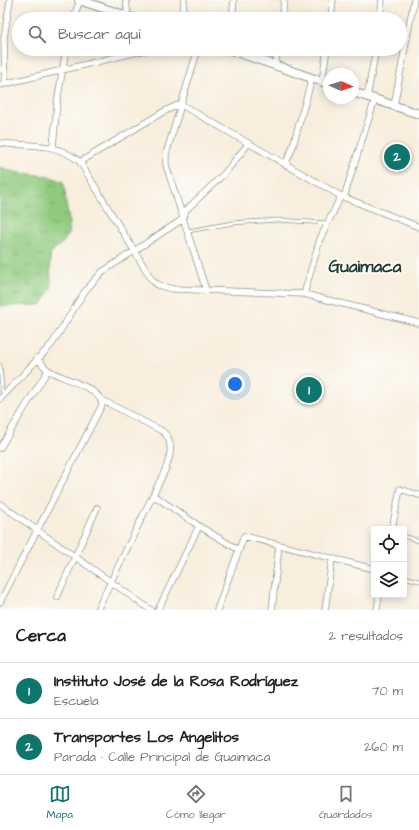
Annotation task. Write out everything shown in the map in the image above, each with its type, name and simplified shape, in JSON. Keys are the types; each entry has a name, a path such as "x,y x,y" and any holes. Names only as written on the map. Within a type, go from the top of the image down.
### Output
{"main road":[{"path":"80,0 115,12"},
{"path":"249,56 323,81"},
{"path":"359,94 419,114"}],"street":[{"path":"10,0 4,38 2,84 121,56"},
{"path":"76,12 80,0"},
{"path":"126,0 130,12"},
{"path":"183,12 184,0"},
{"path":"233,12 234,0"},
{"path":"283,12 284,0"},
{"path":"331,12 334,0"},
{"path":"381,12 382,0"},
{"path":"407,37 414,0"},
{"path":"53,147 57,103 65,56"},
{"path":"196,56 166,154 166,165 206,290"},
{"path":"275,65 277,56"},
{"path":"326,68 327,56"},
{"path":"304,294 320,239 343,197 371,98 375,56"},
{"path":"394,106 403,56"},
{"path":"285,165 292,149 312,78"},
{"path":"180,104 343,197 419,227"},
{"path":"80,162 163,112 180,104"},
{"path":"0,143 53,147 70,154 80,162 152,280 158,285 173,289 304,294 419,323"},
{"path":"0,399 52,344 73,309 95,278 183,218 186,210 224,174 248,144"},
{"path":"38,358 48,370 76,382 97,394 102,400 162,431 169,438 170,446 167,463 97,610"},
{"path":"0,448 48,370"},
{"path":"0,602 102,405 102,400"},
{"path":"393,526 400,489 419,495"},
{"path":"153,495 199,526 239,550"},
{"path":"0,504 151,610"},
{"path":"57,597 97,508"},
{"path":"158,610 199,526"},
{"path":"217,610 243,537 246,536 371,568"},
{"path":"272,610 279,545"},
{"path":"325,610 332,558"},
{"path":"377,610 379,598"}],"lane":[{"path":"188,231 233,223 276,220 327,224"},
{"path":"0,365 2,391 6,394"},
{"path":"407,537 419,541"},
{"path":"407,578 419,581"}],"green space":[{"path":"0,167 15,172 48,176 63,182 64,185 69,220 68,232 63,242 50,253 51,289 41,305 0,306"}],"place":[{"name":"Transportes Los Angelitos","path":"397,157"},
{"name":"Instituto José de la Rosa Rodríguez","path":"309,390"}],"district":[{"name":"Guaimaca","path":"365,267"}]}
